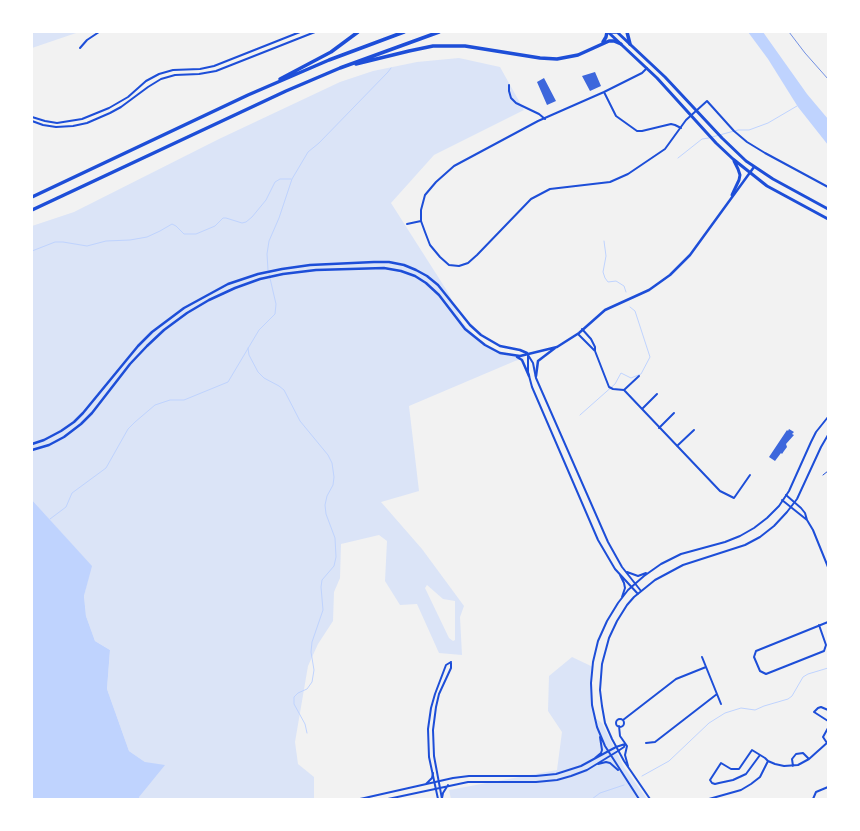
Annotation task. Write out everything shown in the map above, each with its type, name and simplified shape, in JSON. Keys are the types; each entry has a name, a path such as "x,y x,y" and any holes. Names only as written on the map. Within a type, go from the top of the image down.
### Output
{"highway":[{"path":"32,197 248,95 326,55 358,32"},
{"path":"248,95 329,60 404,32"},
{"path":"32,210 286,91 340,68 439,32"},
{"path":"602,43 607,32"},
{"path":"627,32 630,44"},
{"path":"340,68 433,46 465,46 540,58 557,59 578,55 602,43 611,41 621,44"}],"main road":[{"path":"607,32 647,68 716,143 733,159 775,191 828,218"},
{"path":"616,32 665,77 722,138 754,167 784,186 828,210"},
{"path":"732,196 740,175 733,159"},
{"path":"536,376 538,361 578,334 605,310 649,290 670,275 690,255 754,167"},
{"path":"32,444 62,432 74,422 152,332 197,300 228,284 258,274 310,265 344,263 389,262 416,270 427,276 438,285 470,325 481,335 500,346 520,350 528,354"},
{"path":"344,263 344,269"},
{"path":"32,450 49,445 64,437 92,413 130,364 158,335 187,313 209,300 235,288 260,279 283,274 316,270 384,268 401,271 415,276 426,283 439,295 465,329 485,345 522,360 529,376"},
{"path":"454,314 459,311"},
{"path":"513,356 541,352 557,347"},
{"path":"105,386 110,390"}],"street":[{"path":"80,48 87,40 99,32"},
{"path":"32,117 45,121 57,122 82,119 109,108 158,74 173,70 197,69 214,66 300,32"},
{"path":"32,121 43,125 56,127 73,126 87,122 118,109 148,87 161,80 176,75 199,74 216,71 315,32"},
{"path":"647,68 642,73 604,92 538,121 454,166 436,182 425,195 421,210 422,221 430,245 440,257 449,265 459,266 468,263 531,199 550,189 610,182 628,174 665,149 691,116 707,101 734,131 747,142 769,156 828,186"},
{"path":"509,85 511,98 516,104 539,114 545,119"},
{"path":"604,92 615,114 637,131 673,124 681,128"},
{"path":"406,224 422,221"},
{"path":"582,329 591,339 595,347 595,351 609,387 624,390 720,491 734,498 750,475"},
{"path":"578,334 595,351"},
{"path":"528,354 605,537 616,558 641,591"},
{"path":"528,354 527,363 532,387 598,540 624,583 625,588 621,599"},
{"path":"624,390 639,376"},
{"path":"642,409 657,394"},
{"path":"659,428 674,413"},
{"path":"592,761 601,753 602,750 592,705 591,689 594,657 604,626 621,599 649,572 676,556 725,542 745,533 767,518 786,495 814,437 828,418"},
{"path":"677,446 694,430"},
{"path":"650,799 618,751 608,731 602,706 600,690 602,664 609,638 617,621 627,605 655,580 677,568 752,542 774,526 795,502 806,482 821,447 828,436"},
{"path":"786,495 805,513 828,567"},
{"path":"782,500 807,520"},
{"path":"618,572 638,594"},
{"path":"626,572 638,576 649,572"},
{"path":"819,625 826,645 824,651 766,674 760,671 754,656 756,651 819,625 828,622"},
{"path":"702,657 721,704"},
{"path":"438,799 429,752 428,730 435,694 446,665 450,662 451,668 439,694 434,714 434,750 442,799"},
{"path":"628,766 625,755 627,749 619,732 619,726 616,724 617,720 623,720 676,679 706,667"},
{"path":"646,743 654,742 717,694"},
{"path":"828,710 820,708 814,712 828,721"},
{"path":"619,726 624,725 623,720"},
{"path":"597,726 610,756 639,799"},
{"path":"760,755 746,774 733,780 715,784 710,780 721,763 731,769 739,769 752,750 760,755 768,761 781,766 793,766 801,763 809,759 827,743 823,737 828,728"},
{"path":"360,799 371,798 439,781 474,776 550,775 571,770 592,761 616,747 625,744"},
{"path":"388,799 468,782 552,781 572,776 595,765 624,747 625,744"},
{"path":"793,766 792,759 796,754 803,753 809,759"},
{"path":"709,799 741,790 751,784 760,777 768,761"},
{"path":"595,765 606,762 610,763 622,774"},
{"path":"426,784 432,778 433,773"},
{"path":"442,799 443,793 448,786"},
{"path":"813,799 816,792 828,787"}],"lane":[{"path":"823,475 828,471"}],"shaded area":[{"path":"32,32 79,32 32,48"},
{"path":"459,58 500,67 524,110 434,155 391,203 449,294 462,322 481,342 496,351 525,358 409,406 419,491 381,502 422,549 464,606 460,617 462,655 439,653 417,604 400,605 385,581 387,541 379,535 341,544 340,578 334,592 333,621 318,644 308,666 295,742 298,764 314,777 314,799 140,799 139,797 145,762 129,751 107,689 110,650 95,641 86,616 84,596 91,566 32,500 32,226 74,212 219,139 340,82 373,71 417,62","holes":["427,585 443,599 455,601 455,640 453,641 449,638 425,588"]},
{"path":"572,657 593,667 591,696 595,718 602,723 624,767 647,799 451,799 449,790 557,770 562,732 548,711 549,676"}],"water":[{"path":"748,32 763,32 807,94 828,119 828,145 798,107 768,59"},
{"path":"32,500 92,566 84,596 86,616 95,641 110,650 107,689 129,751 145,762 165,765 139,797 140,799 32,799"}],"building":[{"path":"595,72 601,86 590,91 582,76"},
{"path":"544,78 556,101 547,105 537,82"},
{"path":"789,429 794,432 792,434 794,435 786,444 787,447 782,454 781,453 775,461 769,457"}],"waterway":[{"path":"268,270 267,254 269,241 279,218 292,179 308,152 319,143 391,68"},
{"path":"712,137 738,130 749,130 768,123 797,106"},
{"path":"678,158 702,139 709,138"},
{"path":"32,251 55,242 87,246 106,241 130,240 147,237 172,224 184,234 196,234 215,226 223,218 242,223 246,222 266,200 275,182 280,179 291,179"},
{"path":"604,241 606,256 603,272 605,278 608,282 616,281 624,286 626,292"},
{"path":"50,519 66,507 72,493 106,468 128,429 155,405 170,400 184,400 228,382 259,330 275,314 276,304 269,274"},
{"path":"580,415 615,384 621,373 631,378 641,374 650,357 635,311 630,307"},
{"path":"248,348 249,355 258,372 264,378 284,390 300,421 328,455 332,463 334,477 333,485 327,496 325,505 326,514 335,538 336,557 334,566 322,580 321,587 323,610 312,642 311,652 314,670 312,682 307,689 298,693 294,697 294,704 305,724 307,733"},
{"path":"642,776 669,761 709,723 725,713 741,708 755,710 788,699 792,696 803,677 828,668"},
{"path":"592,799 600,793 624,785"}],"railway":[{"path":"789,32 828,79"}]}
